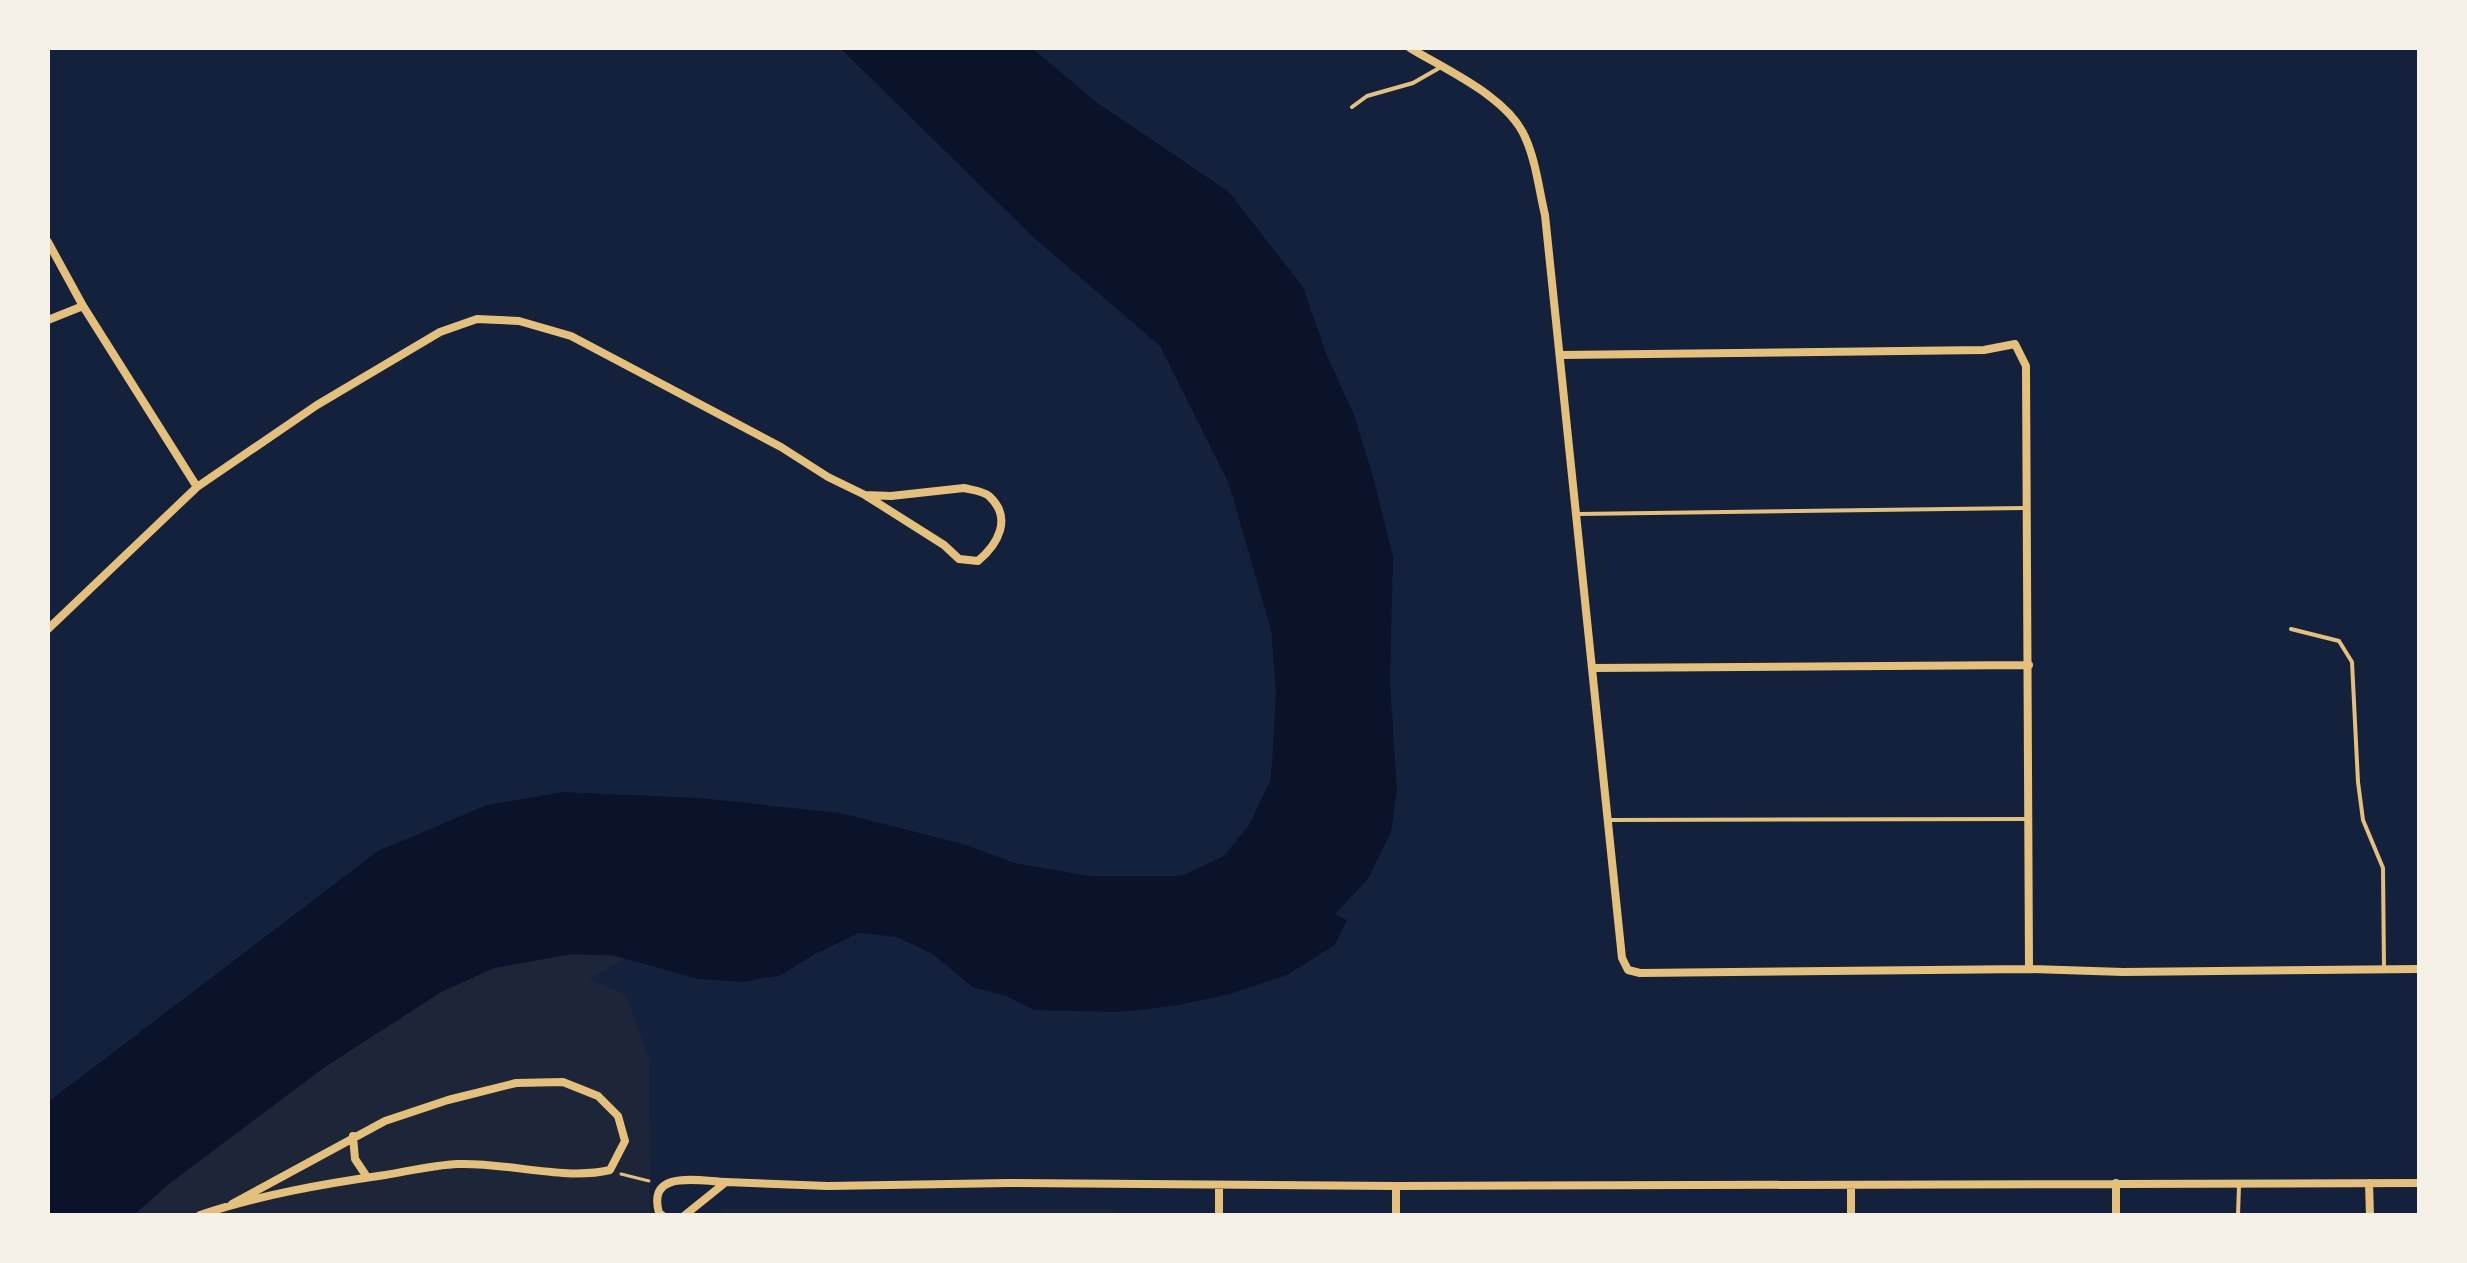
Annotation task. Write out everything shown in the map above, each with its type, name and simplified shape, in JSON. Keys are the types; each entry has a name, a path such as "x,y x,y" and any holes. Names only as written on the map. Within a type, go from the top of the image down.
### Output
{"street":[{"path":"1410,48 1503,107 1526,138 1545,215 1622,958 1628,970 1640,973 2419,969"},
{"path":"48,242 83,306 197,487"},
{"path":"48,320 83,306"},
{"path":"48,629 197,487 330,397 440,332 477,319 519,321 571,336 865,495 944,545 959,559 978,561 993,548 1002,528 997,508 987,494 964,488 891,496 865,495"},
{"path":"1561,355 1984,350 2015,344 2026,366 2029,969"},
{"path":"1594,668 2029,665"},
{"path":"200,1215 232,1204 325,1183 456,1164 508,1165 592,1175 610,1170 625,1141 618,1116 598,1096 563,1082 516,1083 415,1109 353,1136 232,1204"},
{"path":"353,1136 355,1159 367,1177"},
{"path":"662,1215 656,1201 658,1192 666,1183 677,1180 828,1186 1009,1183 1219,1186 2419,1183"},
{"path":"685,1215 726,1182"},
{"path":"2116,1183 2116,1215"},
{"path":"2369,1183 2370,1215"},
{"path":"1219,1186 1219,1215"},
{"path":"1396,1186 1396,1215"},
{"path":"1851,1186 1851,1215"}],"lane":[{"path":"1352,107 1367,96 1413,83 1441,67"},
{"path":"1577,514 2027,508"},
{"path":"2291,629 2339,641 2352,662 2363,820 2383,868 2384,969"},
{"path":"1609,820 2029,819"},
{"path":"2238,1215 2239,1183"}],"path":[{"path":"610,1170 633,1178 666,1183"}],"shaded area":[{"path":"840,48 1032,48 1095,101 1229,192 1303,287 1326,353 1354,415 1393,557 1390,683 1397,789 1391,832 1368,879 1335,914 1347,920 1335,945 1287,975 1230,994 1174,1006 1119,1012 1034,1010 1007,996 972,987 934,955 897,937 859,933 813,955 781,975 743,982 698,979 612,955 572,954 494,968 441,992 322,1069 170,1183 134,1215 48,1215 48,1102 378,851 487,805 563,792 699,798 841,813 963,844 1015,863 1089,876 1181,876 1224,856 1249,825 1271,779 1276,691 1271,630 1229,484 1160,346 1032,236"},
{"path":"572,954 626,958 589,979 626,995 649,1059 650,1215 134,1215 170,1183 322,1069 441,992 494,968"},
{"path":"721,1209 1113,1209 1113,1215 721,1215"}]}
